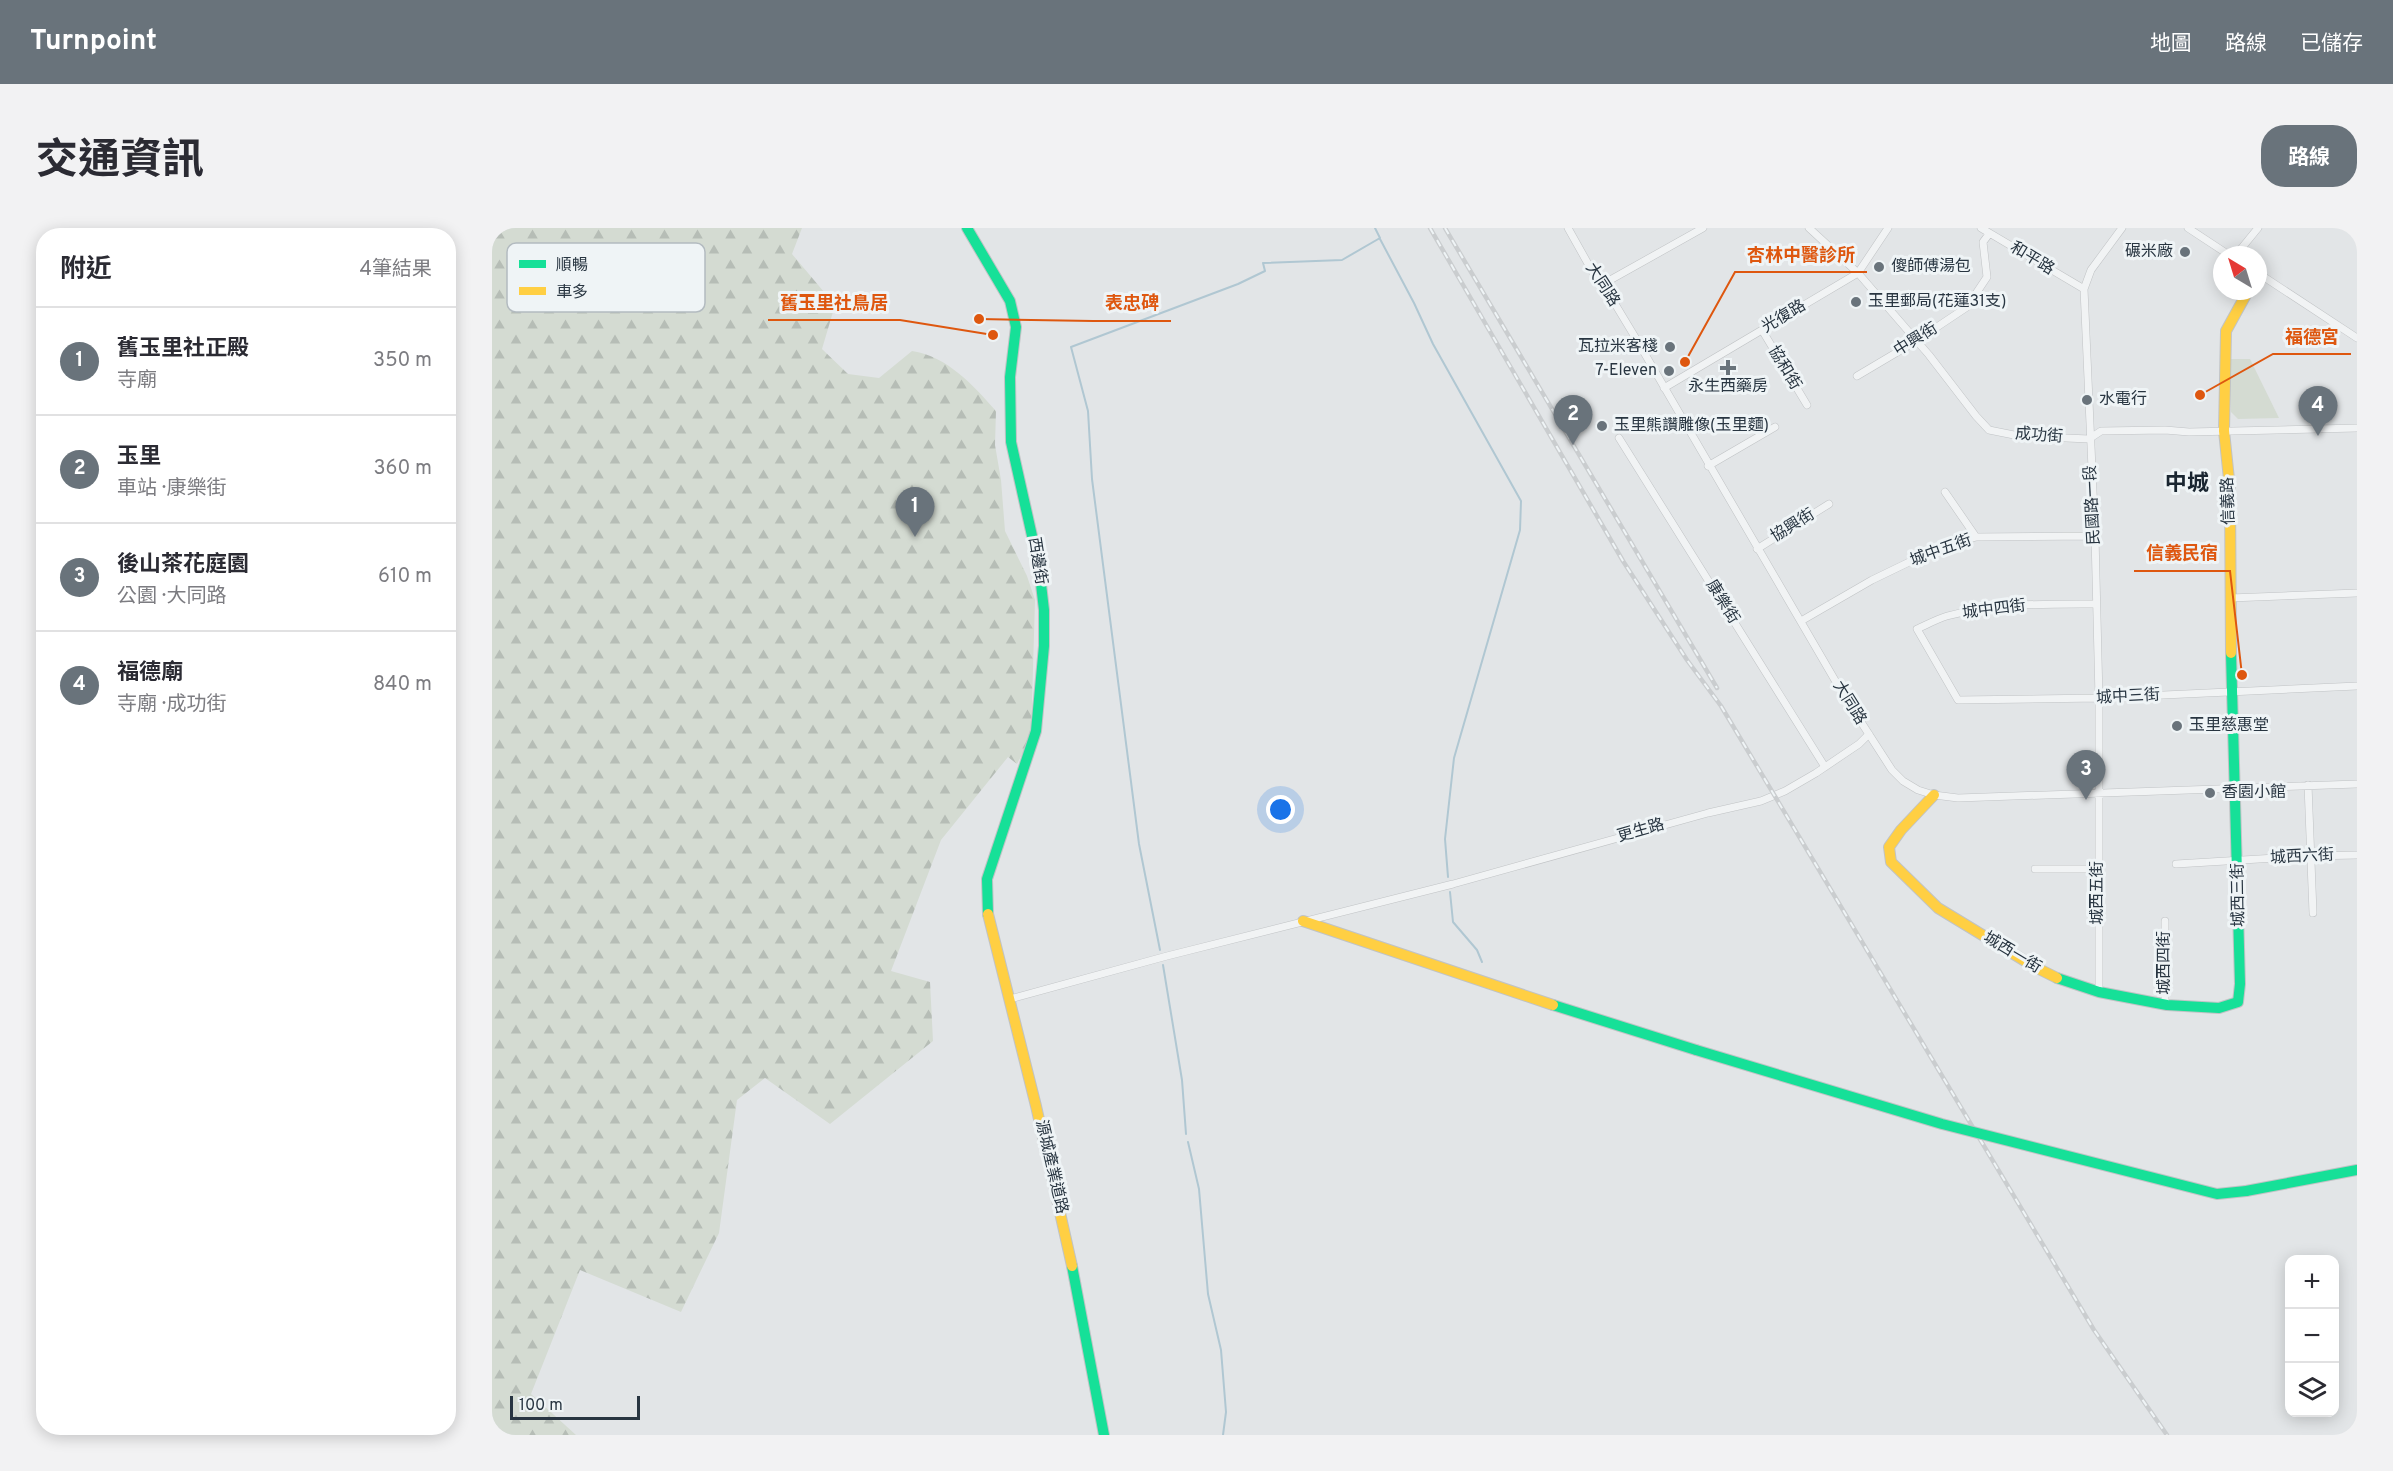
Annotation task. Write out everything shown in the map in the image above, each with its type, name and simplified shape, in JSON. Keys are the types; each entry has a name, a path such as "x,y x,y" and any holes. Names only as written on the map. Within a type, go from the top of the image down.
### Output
{"street":[{"name":"西邊街","path":"967,228 1014,311 1016,327 1010,377 1011,442 1032,527 1044,610 1044,646 1036,731 987,879 987,901"},
{"name":"大同路","path":"1568,228 1800,621 1892,770 1903,781 1918,790 1934,795 1958,798 2357,784"},
{"name":"成功街","path":"1809,228 1858,273 1989,430 2019,436 2089,439 2101,431 2357,428"},
{"name":"光復路","path":"1664,388 1858,273 1888,228"},
{"name":"和平路","path":"1981,228 2084,289"},
{"name":"民國路一段","path":"2098,794 2099,698 2095,536 2084,289 2091,270 2122,228"},
{"path":"2188,228 2215,246"},
{"path":"2243,246 2258,228"},
{"path":"1603,284 1701,229"},
{"name":"中興街","path":"1857,376 1967,307 1987,277 1983,242 1989,234"},
{"path":"2267,280 2357,338"},
{"name":"信義路","path":"2236,788 2230,598 2230,489 2224,431 2226,331 2243,300"},
{"name":"協和街","path":"1762,330 1807,405"},
{"path":"1708,466 1775,427"},
{"name":"康樂街","path":"1619,438 1825,767"},
{"path":"1945,492 1976,537"},
{"name":"協興街","path":"1757,549 1829,504"},
{"name":"城中五街","path":"1800,621 1872,580 1932,551 1976,537 2095,536"},
{"path":"2230,598 2357,593"},
{"name":"城中四街","path":"1928,648 1917,629 1947,616 2015,606 2096,604"},
{"name":"城中三街","path":"1928,648 1958,700 2099,698 2233,691 2311,690 2357,686"},
{"name":"更生路","path":"1010,999 1708,813 1761,801 1785,791 1825,767 1869,734"},
{"path":"2308,784 2313,913"},
{"name":"城西三街","path":"2236,788 2239,861 2240,984 2238,1002"},
{"name":"城西五街","path":"2098,794 2099,993"},
{"name":"城西一街","path":"1934,795 1901,830 1889,847 1891,862 1938,908 2035,967 2065,982 2099,993 2165,1004 2219,1008 2238,1002"},
{"name":"城西六街","path":"2176,864 2357,855"},
{"path":"2035,869 2098,869"},
{"name":"源城產業道路","path":"987,901 987,911 1045,1138 1083,1313 1104,1435"},
{"path":"1303,921 1485,984 1942,1124 2217,1194 2246,1191 2357,1170"},
{"name":"城西四街","path":"2165,921 2165,1004"}],"green space":[{"path":"492,228 802,228 792,254 835,305 822,349 848,374 879,378 912,351 925,354 959,374 996,411 995,445 1001,480 1005,531 1027,576 1035,600 1031,737 1017,764 1008,757 941,840 891,971 930,982 933,1041 830,1124 765,1078 737,1100 719,1233 681,1312 580,1270 531,1394 576,1435 492,1435"},
{"path":"2229,359 2250,359 2279,418 2238,419 2231,412"}],"waterway":[{"path":"1160,950 1139,844 1092,479 1088,411 1071,347 1238,284 1265,271 1263,263 1342,260 1380,238 1375,228"},
{"path":"1380,239 1433,344 1521,501 1520,530 1454,758 1445,839 1448,877"},
{"path":"1450,892 1453,922 1477,950 1482,962"},
{"path":"1163,965 1182,1080 1186,1134"},
{"path":"1188,1142 1199,1189 1208,1294 1221,1350 1226,1412 1223,1435"}],"railway":[{"path":"1430,228 1623,561 1687,660 1721,706 2094,1330 2167,1435"},
{"path":"1445,228 1717,688"}],"traffic: fast":[{"path":"967,228 1010,301 1016,327 1010,377 1011,442 1039,567 1044,610 1044,646 1036,731 987,879 988,914"},
{"path":"2057,978 2099,992 2167,1005 2219,1008 2238,1002 2240,984 2231,653"},
{"path":"1553,1005 1696,1050"},
{"path":"1696,1050 1942,1124 2217,1194 2246,1191"},
{"path":"2246,1191 2357,1170"},
{"path":"1072,1266 1104,1435"}],"traffic: slow":[{"path":"2231,653 2230,489 2224,431 2226,331 2243,300"},
{"path":"1934,795 1901,830 1889,847 1891,862 1938,908 2057,978"},
{"path":"988,914 1036,1106 1072,1266"},
{"path":"1303,921 1553,1005"}],"place":[{"name":"碾米廠","path":"2185,252"},
{"name":"傻師傅湯包","path":"1879,267"},
{"name":"玉里郵局(花蓮31支)","path":"1856,302"},
{"name":"表忠碑","path":"979,319"},
{"name":"舊玉里社鳥居","path":"993,335"},
{"name":"瓦拉米客棧","path":"1670,347"},
{"name":"杏林中醫診所","path":"1685,362"},
{"name":"永生西藥房","path":"1728,368"},
{"name":"7-Eleven","path":"1669,371"},
{"name":"福德宮","path":"2200,395"},
{"name":"水電行","path":"2087,400"},
{"name":"玉里熊讚雕像(玉里麵)","path":"1602,426"},
{"name":"福德廟","path":"2318,436"},
{"name":"玉里","path":"1573,445"},
{"name":"舊玉里社正殿","path":"915,537"},
{"name":"信義民宿","path":"2242,675"},
{"name":"玉里慈惠堂","path":"2177,726"},
{"name":"香園小館","path":"2210,793"},
{"name":"後山茶花庭園","path":"2086,800"}],"district":[{"name":"中城","path":"2187,484"}]}
